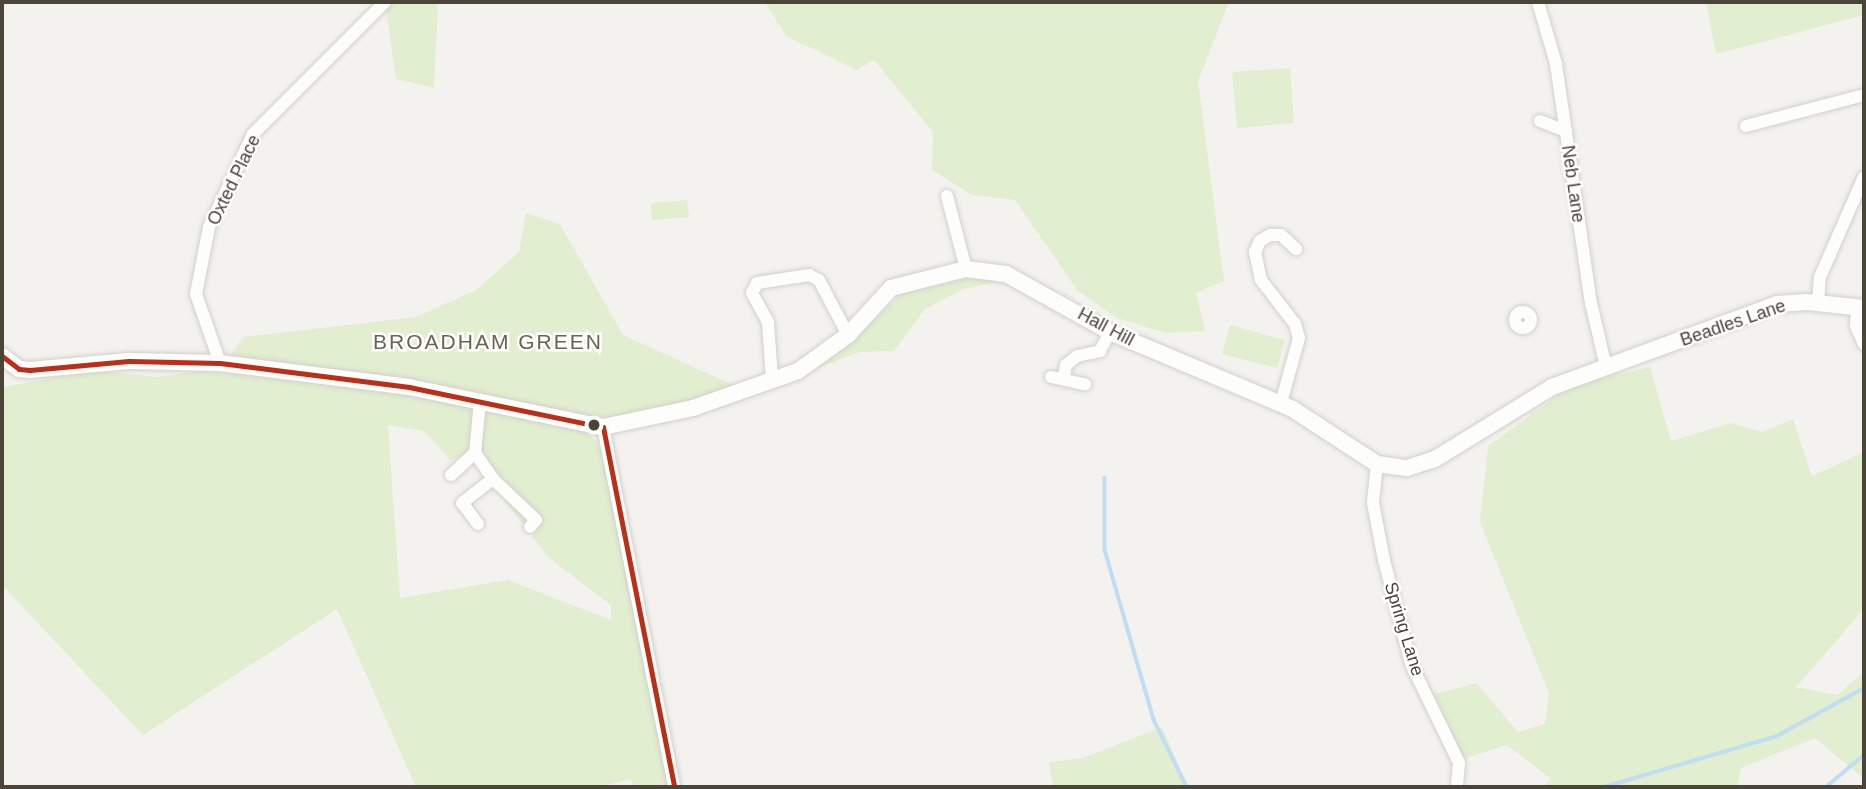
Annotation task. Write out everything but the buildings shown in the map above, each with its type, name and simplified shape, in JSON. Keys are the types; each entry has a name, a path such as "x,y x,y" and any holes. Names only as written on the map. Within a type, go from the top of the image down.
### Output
{"street":[{"name":"Oxted Place","path":"220,363 196,294 209,227 253,134 385,2"},
{"name":"Neb Lane","path":"1538,2 1556,64 1591,303 1606,367"},
{"path":"1746,126 1864,95"},
{"path":"1540,121 1566,131"},
{"path":"1818,303 1820,277 1864,177"},
{"path":"947,196 966,269"},
{"path":"1281,403 1300,338 1295,324 1261,280 1255,252 1260,241 1270,235 1281,235 1296,249"},
{"name":"Hall Hill","path":"603,427 693,408 798,371 848,335 891,288 966,269 1006,274 1111,332 1281,403 1377,464"},
{"path":"772,379 768,322 752,293 757,283 809,275 819,281 848,335"},
{"name":"Beadles Lane","path":"1606,367 1777,304 1818,303 1861,308"},
{"path":"1861,308 1856,326 1864,344"},
{"path":"1085,384 1057,377 1077,356 1100,351 1111,332"},
{"path":"4,364 30,370 129,361 220,363 409,387 603,427 674,787"},
{"path":"1377,464 1423,465 1527,399 1606,367"},
{"path":"480,401 475,453 493,479 536,520 530,527"},
{"path":"451,475 475,453"},
{"name":"Spring Lane","path":"1377,464 1373,503 1384,560 1411,664 1460,763 1457,787"},
{"path":"478,524 462,502 493,479"}],"green space":[{"path":"385,2 476,2 438,3 434,88 396,79"},
{"path":"765,2 1229,2 1198,81 1224,281 1196,293 1205,331 1166,333 1117,318 1078,291 1015,200 972,195 932,170 933,132 874,60 857,70 786,36"},
{"path":"1706,2 1864,2 1864,15 1716,54"},
{"path":"1290,68 1294,123 1237,128 1232,72"},
{"path":"687,200 689,217 652,220 651,203"},
{"path":"526,213 560,224 623,335 744,390 603,427 598,409 600,419 583,429 597,442 603,456 668,787 633,787 631,779 598,787 416,787 337,609 143,735 2,585 2,387 96,371 158,377 201,371 285,379 228,359 243,337 416,317 476,290 519,252","holes":["388,425 424,431 450,460 468,453 549,558 611,605 611,620 508,580 400,598"]},
{"path":"953,275 997,276 995,282 964,289 925,309 894,351 860,352 810,371 832,358 907,289"},
{"path":"1230,325 1285,340 1277,368 1222,354"},
{"path":"1650,367 1671,441 1731,423 1762,432 1793,419 1812,476 1864,452 1864,609 1796,687 1837,695 1864,672 1864,779 1815,738 1741,768 1737,787 1543,787 1551,779 1507,745 1463,759 1434,694 1476,683 1518,732 1545,724 1549,693 1480,522 1488,446 1572,385"},
{"path":"1162,727 1188,787 1053,787 1049,762 1083,758"}],"waterway":[{"path":"1105,478 1105,550 1154,720 1187,787"},
{"path":"1604,787 1777,736 1864,688"},
{"path":"1826,787 1864,755"}],"transit line":[{"path":"2,356 19,369 30,370 129,361 220,363 409,387 603,427"},
{"path":"603,427 674,787"}],"district":[{"name":"BROADHAM GREEN","path":"488,342"}]}
